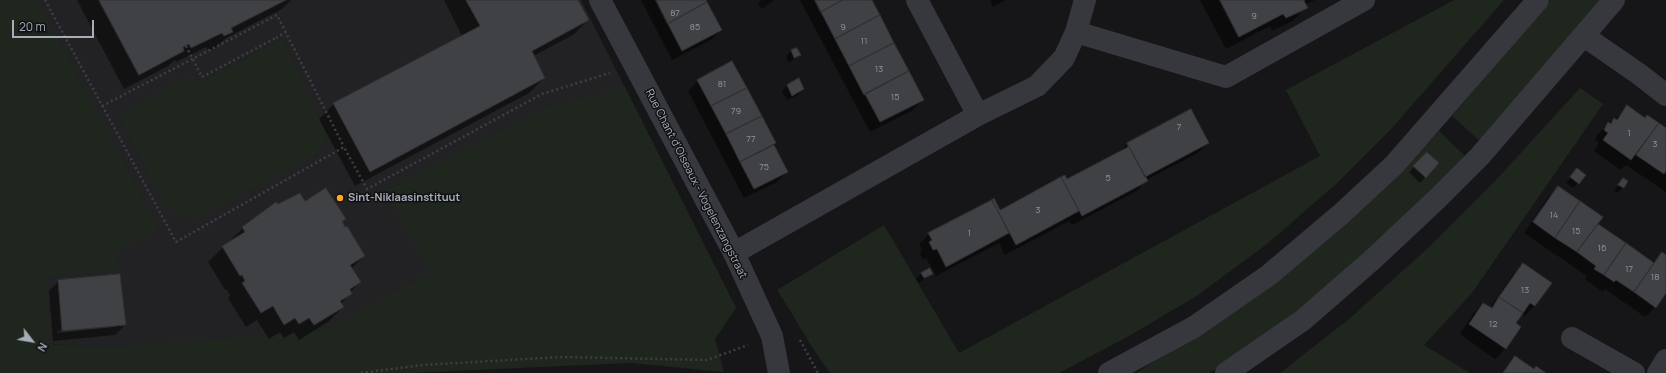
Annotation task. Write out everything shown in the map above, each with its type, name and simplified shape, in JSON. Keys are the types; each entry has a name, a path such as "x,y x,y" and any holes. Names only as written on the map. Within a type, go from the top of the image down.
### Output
{"street":[{"name":"Rue Chant d'Oiseaux - Vogelenzangstraat","path":"600,0 734,253 772,336 778,373"},
{"path":"917,0 978,115"},
{"path":"734,253 978,115 1037,86 1064,58 1076,32 1085,0"},
{"path":"1076,32 1226,77 1364,0"},
{"path":"1109,373 1194,326 1269,275 1340,215 1394,165 1538,0"},
{"path":"1226,373 1304,320 1372,260 1480,156 1614,0"},
{"path":"1584,36 1639,74 1666,95"},
{"path":"1572,338 1634,373"},
{"path":"1658,373 1666,360"}],"path":[{"path":"45,0 176,242 344,147"},
{"path":"102,106 277,14 344,147 367,189 542,94 613,72 632,62"},
{"path":"186,46 202,77 286,32"},
{"path":"361,373 422,365 561,357 707,360 772,336"}],"shaded area":[{"name":"Sint-Niklaasinstituut","path":"0,0 581,0 736,308 276,364 20,341"},
{"path":"0,0 37,0 159,229 116,252 118,269 46,277 51,344 106,348 322,331 432,272 384,192 546,108 625,87 736,308 715,339 724,372 630,363 410,373 0,373"},
{"path":"1454,0 1504,0 1392,128 1335,185 1267,244 1198,295 1131,335 1059,373 830,373 777,290 884,225 959,353 1320,156 1286,90"},
{"path":"1551,0 1605,0 1481,142 1452,116"},
{"path":"282,39 325,129 326,136 318,153 198,218 186,217 166,207 118,115 194,74 200,83"},
{"path":"1580,88 1603,104 1472,293 1424,345 1470,373 1280,373 1349,319 1428,248 1496,180"},
{"path":"1439,131 1466,157 1441,183 1312,300 1234,358 1209,373 1136,373 1236,310 1393,178"}],"building":[{"path":"99,0 286,0 231,28 233,32 224,36 222,33 191,48 189,44 183,47 184,51 139,75"},
{"path":"466,0 578,0 589,20 532,51 545,78 370,172 333,103 480,26"},
{"path":"656,0 706,0 707,2 668,24"},
{"path":"815,0 843,0 821,12"},
{"path":"843,0 872,0 880,15 835,39 821,12"},
{"path":"1220,0 1305,0 1304,1 1308,8 1286,18 1283,14 1239,37"},
{"path":"707,2 722,30 682,51 668,24"},
{"path":"880,15 894,43 849,66 835,39"},
{"path":"894,43 909,71 864,95 849,66"},
{"path":"797,48 801,55 794,58 791,50"},
{"path":"732,61 747,88 711,106 697,80"},
{"path":"909,71 924,100 880,122 865,94"},
{"path":"799,78 804,89 792,96 787,85"},
{"path":"747,88 762,116 726,134 711,106"},
{"path":"1627,105 1645,118 1647,115 1659,123 1631,160 1603,140 1608,133 1604,130 1608,122 1611,124 1614,118 1617,120"},
{"path":"1191,109 1209,143 1145,177 1127,143"},
{"path":"762,116 776,143 740,162 726,134"},
{"path":"1659,123 1666,128 1666,171 1664,174 1636,155"},
{"path":"1127,143 1148,181 1082,216 1061,177 1065,175 1067,179 1128,147"},
{"path":"774,145 788,172 754,189 740,162"},
{"path":"1427,152 1439,163 1426,178 1413,166"},
{"path":"1577,168 1586,175 1579,184 1570,177"},
{"path":"1061,177 1079,211 1016,245 992,200 994,198 1000,210"},
{"path":"1623,178 1628,181 1624,188 1618,185"},
{"path":"1558,186 1580,201 1555,238 1533,222"},
{"path":"326,188 346,219 342,221 345,227 347,226 365,256 350,265 361,282 350,289 352,294 340,301 344,307 314,325 309,318 299,324 295,318 284,325 273,306 261,313 242,283 245,281 242,275 240,276 222,246 245,232 242,227 276,202 278,204 300,193 305,201"},
{"path":"992,200 1009,233 946,267 937,249 933,250 929,242 932,240 928,233"},
{"path":"1580,201 1603,217 1577,252 1555,238"},
{"path":"1598,224 1626,243 1604,275 1594,269 1596,266 1577,252"},
{"path":"1626,243 1654,263 1634,292 1616,280 1614,282 1604,275"},
{"path":"1662,252 1666,255 1666,293 1656,308 1634,292"},
{"path":"1523,263 1552,283 1535,306 1530,303 1523,313 1499,297"},
{"path":"930,268 933,274 924,278 921,273"},
{"path":"120,274 126,325 62,331 58,280"},
{"path":"1499,297 1523,313 1516,323 1521,327 1506,349 1469,324 1483,303 1492,308"},
{"path":"1515,356 1534,369 1536,366 1546,373 1503,373"}],"place":[{"name":"Sint-Niklaasinstituut","path":"340,198"}]}
